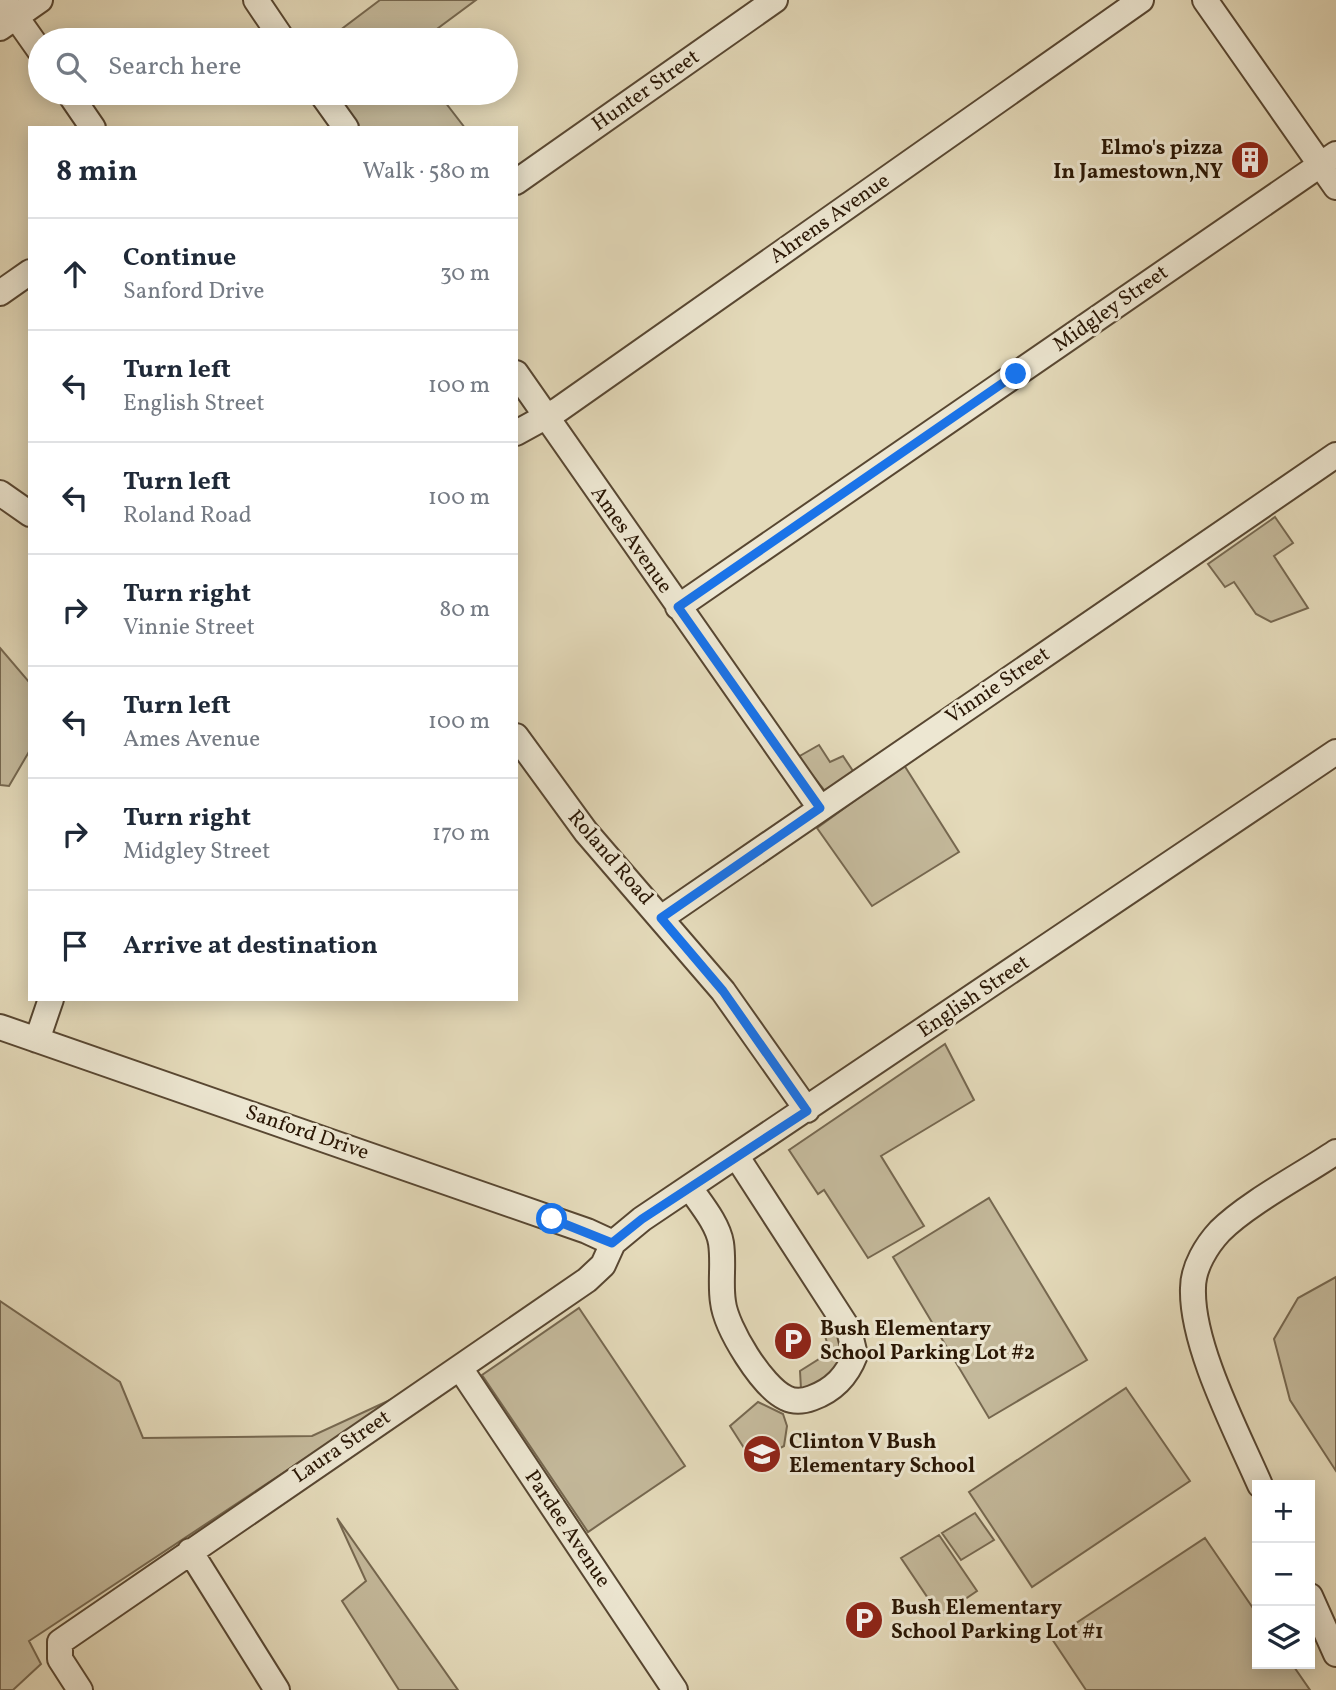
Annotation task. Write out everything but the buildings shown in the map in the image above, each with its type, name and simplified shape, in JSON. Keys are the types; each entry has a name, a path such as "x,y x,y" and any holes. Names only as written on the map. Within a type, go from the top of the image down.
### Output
{"street":[{"path":"28,38 7,15 40,0"},
{"path":"256,0 275,28"},
{"name":"Hunter Street","path":"518,181 775,0"},
{"name":"Ahrens Avenue","path":"518,432 558,410 1141,0"},
{"path":"1205,0 1328,160 1336,187"},
{"path":"77,105 92,126"},
{"path":"330,105 345,126"},
{"name":"Midgley Street","path":"678,607 1328,160"},
{"path":"0,293 28,273"},
{"name":"Ames Avenue","path":"518,376 820,808"},
{"name":"Vinnie Street","path":"661,918 1336,455"},
{"path":"0,493 28,513"},
{"name":"Roland Road","path":"518,739 586,832 723,991 807,1111"},
{"name":"English Street","path":"612,1243 1336,752"},
{"path":"37,1040 50,1001"},
{"name":"Sanford Drive","path":"0,1027 587,1231 612,1243"},
{"path":"1258,1480 1221,1395 1194,1314 1193,1286 1201,1258 1220,1231 1336,1152"},
{"path":"690,1188 719,1237 723,1302 733,1332 748,1355 772,1388 790,1400 811,1399 831,1388 843,1380 855,1355 849,1330 737,1157"},
{"name":"Laura Street","path":"80,1690 60,1659 60,1643 595,1274 608,1257 612,1243"},
{"name":"Pardee Avenue","path":"460,1368 676,1690"},
{"path":"190,1551 277,1690"},
{"path":"1314,1606 1336,1654"}],"shaded area":[{"path":"380,0 476,0 438,28 343,28"},
{"path":"343,105 447,105 463,126 358,126"},
{"path":"1275,517 1293,543 1274,556 1308,608 1271,622 1256,614 1234,582 1225,587 1208,564"},
{"path":"0,648 28,681 28,753 9,786 0,785"},
{"path":"819,745 830,762 843,756 855,774 825,791 798,757"},
{"path":"904,765 959,852 872,906 817,828"},
{"path":"945,1044 974,1100 881,1156 924,1226 868,1258 824,1190 818,1194 789,1150"},
{"path":"989,1198 1087,1360 989,1418 893,1257"},
{"path":"1336,1277 1336,1471 1290,1400 1274,1339 1298,1298"},
{"path":"0,1301 120,1382 143,1438 312,1436 401,1395 29,1641 41,1664 13,1690 0,1690"},
{"path":"579,1308 685,1466 588,1532 482,1375"},
{"path":"837,1329 842,1352 836,1368 827,1382 801,1389 800,1371 830,1352 825,1336"},
{"path":"1126,1388 1190,1481 1032,1587 969,1492"},
{"path":"758,1402 783,1414 787,1426 784,1446 753,1462 730,1426"},
{"path":"975,1513 994,1540 961,1560 942,1533"},
{"path":"337,1518 458,1690 399,1690 342,1601 366,1581"},
{"path":"939,1535 977,1591 940,1616 901,1558"},
{"path":"1205,1538 1252,1607 1252,1669 1295,1669 1310,1690 1086,1690 1052,1639"}],"place":[{"name":"Elmo's pizza In Jamestown,NY","path":"1250,160"},
{"name":"Bush Elementary School Parking Lot #2","path":"793,1341"},
{"name":"Clinton V Bush Elementary School","path":"762,1454"},
{"name":"Bush Elementary School Parking Lot #1","path":"864,1620"}],"route":[{"path":"552,1219 612,1243 642,1219 807,1111 748,1024 701,962 661,918 820,808 678,607 1016,374"}]}
